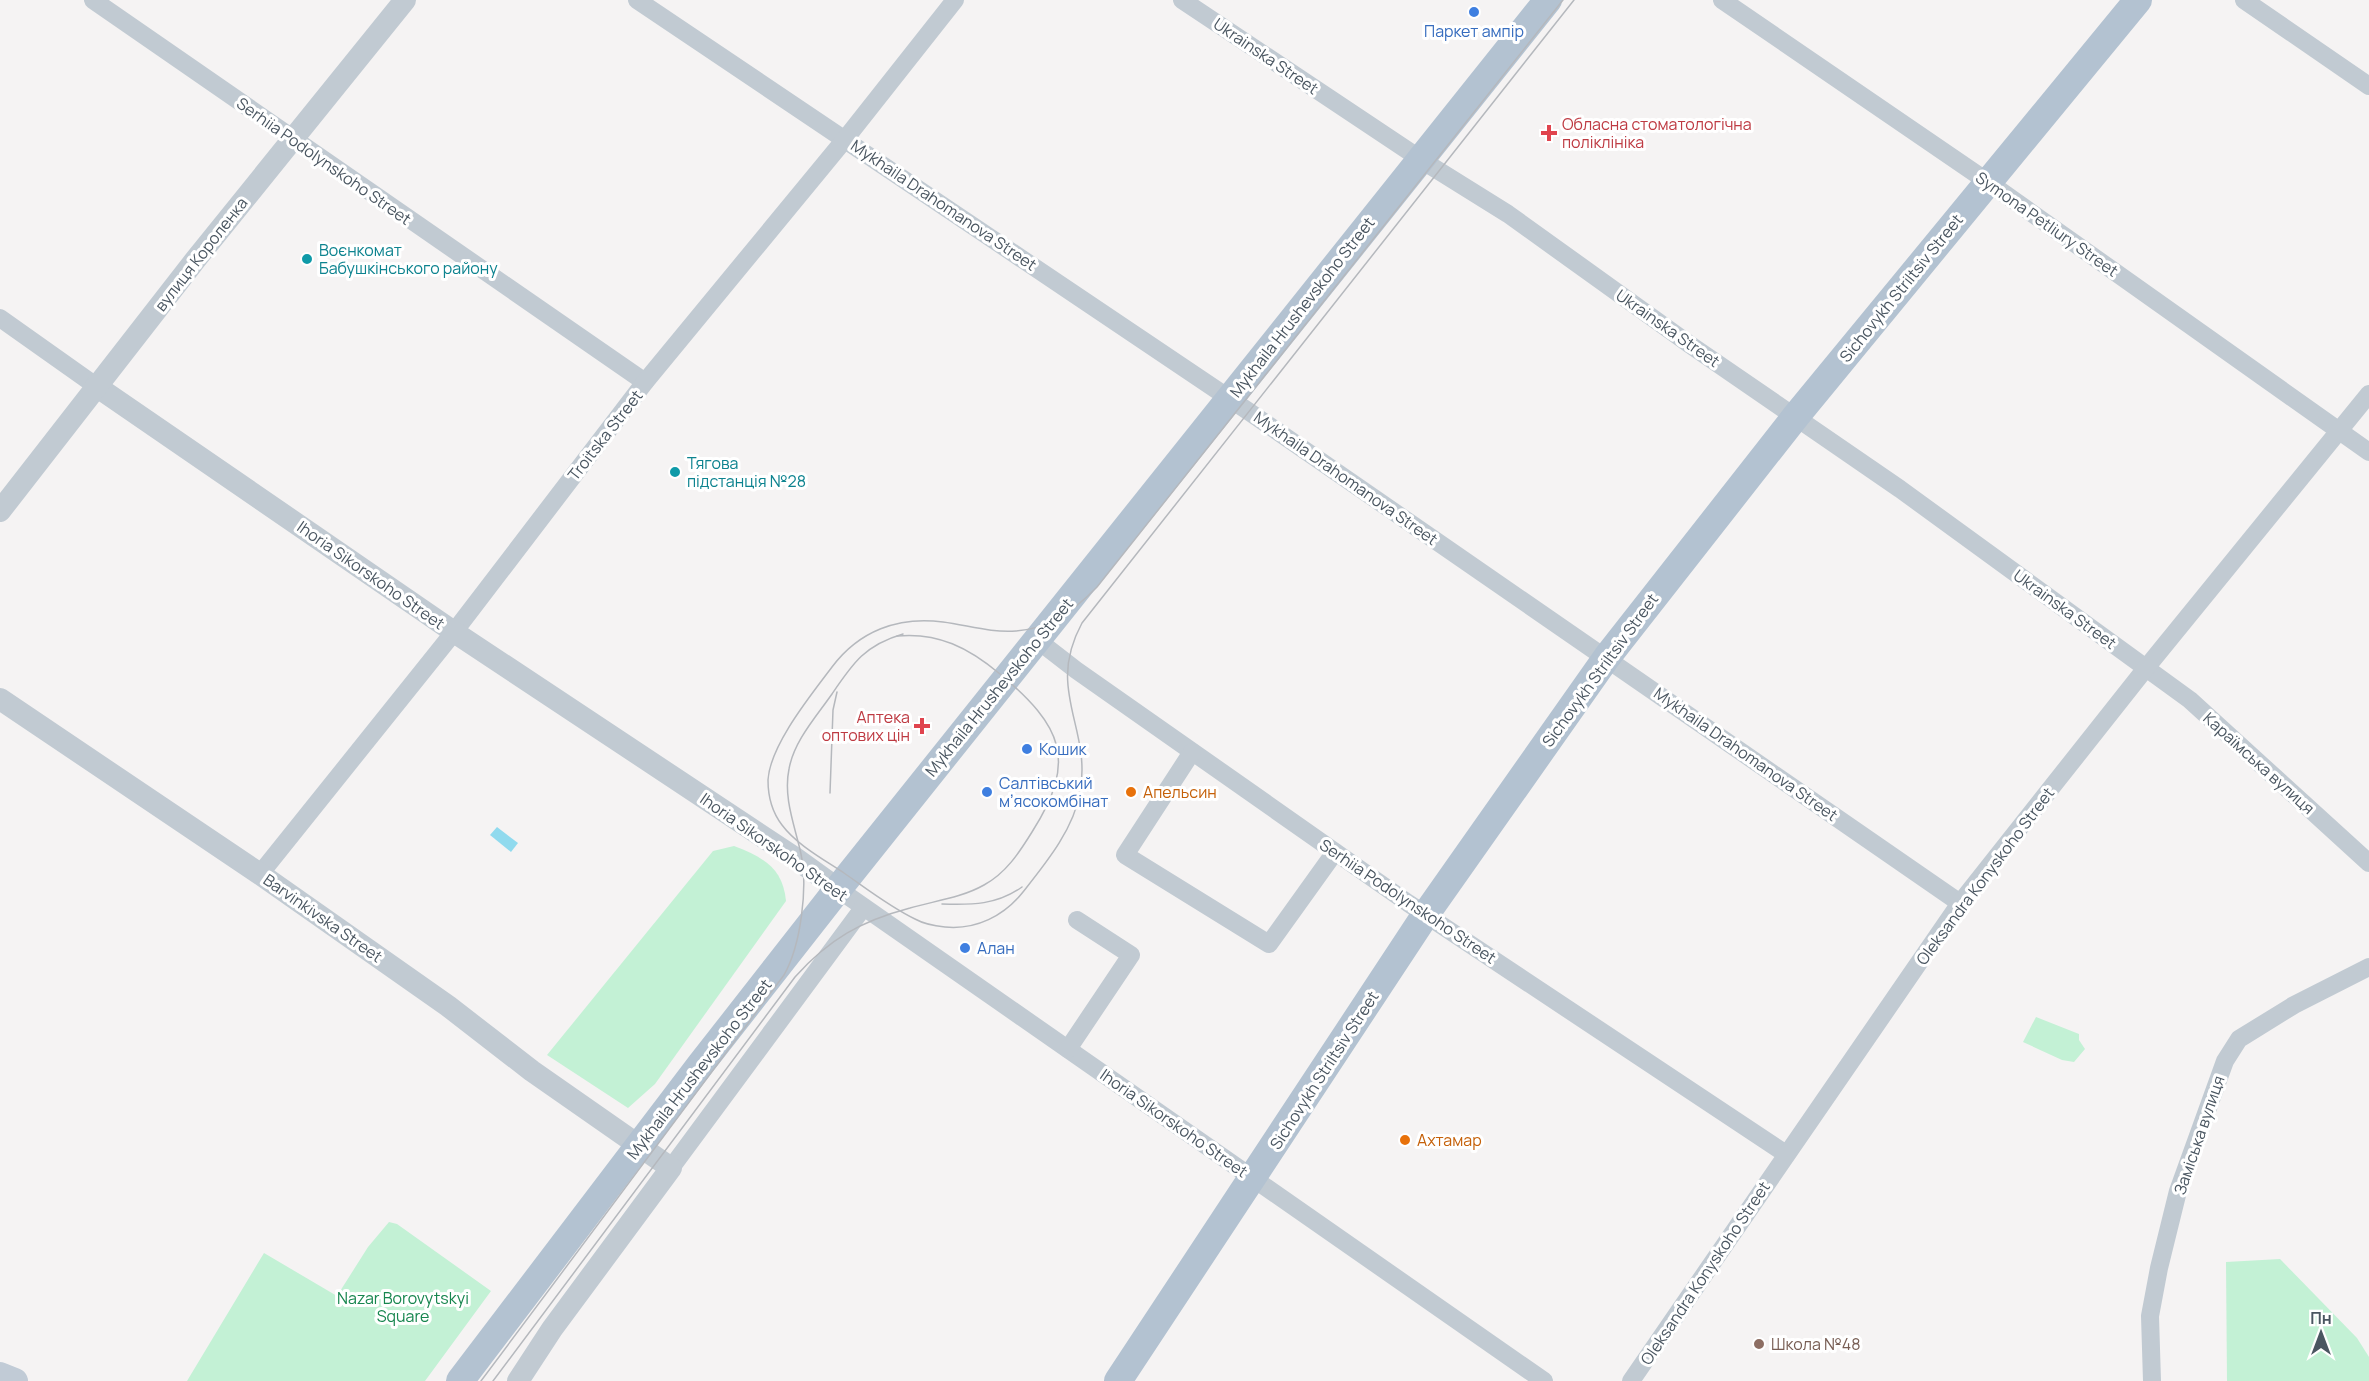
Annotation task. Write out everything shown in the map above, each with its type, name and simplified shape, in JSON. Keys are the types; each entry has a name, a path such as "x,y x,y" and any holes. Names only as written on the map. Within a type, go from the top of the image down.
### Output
{"main road":[{"name":"Mykhaila Hrushevskoho Street","path":"460,1381 838,890 1548,0"},
{"name":"Sichovykh Striltsiv Street","path":"1118,1381 1426,914 1607,657 1796,416 2138,0"},
{"path":"0,1376 15,1381"}],"street":[{"name":"Serhiia Podolynskoho Street","path":"93,0 645,382"},
{"name":"вулиця Короленка","path":"0,511 96,386 405,0"},
{"name":"Mykhaila Drahomanova Street","path":"638,0 846,138 1230,399 1607,657 1960,903"},
{"name":"Troitska Street","path":"260,874 454,632 645,382 846,138 955,0"},
{"name":"Ukrainska Street","path":"1182,0 1420,159 1508,214 1689,344 1900,489 2146,668"},
{"name":"Symona Petliury Street","path":"1722,0 1988,182 2369,452"},
{"path":"2244,0 2369,86"},
{"name":"Ihoria Sikorskoho Street","path":"0,318 454,632 795,858 863,908 1544,1381"},
{"name":"Oleksandra Konyskoho Street","path":"1631,1381 1960,903 2146,668 2369,394"},
{"name":"Serhiia Podolynskoho Street","path":"1036,639 1076,670 1335,852 1786,1154"},
{"name":"Караїмська вулиця","path":"2146,668 2190,700 2369,863"},
{"name":"Barvinkivska Street","path":"0,699 260,874 448,1006 531,1071 671,1168"},
{"path":"1192,752 1125,855 1269,944 1335,852"},
{"name":"Mykhaila Hrushevskoho Street","path":"518,1381 552,1329 863,908"},
{"path":"1068,1049 1131,955 1077,920"},
{"name":"Заміська вулиця","path":"2152,1381 2150,1316 2159,1268 2178,1191 2225,1061 2239,1039 2294,1005 2369,968"}],"green space":[{"path":"734,846 770,865 781,880 786,901 655,1084 628,1108 547,1055 713,851"},
{"path":"2036,1017 2079,1034 2079,1040 2085,1049 2074,1062 2062,1060 2023,1042"},
{"name":"Nazar Borovytskyi Square","path":"389,1222 397,1224 491,1291 425,1381 187,1381 264,1253 337,1296 368,1247"},
{"path":"2280,1259 2357,1338 2369,1357 2369,1381 2227,1381 2226,1262"}],"water":[{"path":"497,827 518,843 511,852 490,835"}],"tram line":[{"path":"1563,0 1089,595 1070,611 1039,627 1016,631 997,631 943,622 910,621 867,635 843,654 793,721 770,766 768,780 771,804 779,820 795,839 918,921 941,927 978,924 998,914 1015,901 1058,845 1077,806 1082,769 1068,689 1068,669 1072,647 1082,623 1574,0"},
{"path":"481,1381 784,975 799,932 804,883 801,854 790,812 788,780 792,759 806,730 861,656 890,638 903,634"},
{"path":"493,1381 795,977 820,952 861,926 892,913 966,893 992,880 1017,855 1046,807 1055,784 1058,764 1056,746 1050,728 1038,710 1000,674 965,649 939,639 912,635 897,636"},
{"path":"830,793 833,710 837,692"},
{"path":"942,904 994,901 1022,887"}],"place":[{"name":"Паркет ампір","path":"1474,12"},
{"name":"Обласна стоматологічна поліклініка","path":"1549,133"},
{"name":"Воєнкомат Бабушкінського району","path":"307,259"},
{"name":"Тягова пiдстанцiя №28","path":"675,472"},
{"name":"Аптека оптових цін","path":"922,726"},
{"name":"Кошик","path":"1027,749"},
{"name":"Салтівський мʼясокомбінат","path":"987,792"},
{"name":"Апельсин","path":"1131,792"},
{"name":"Алан","path":"965,948"},
{"name":"Ахтамар","path":"1405,1140"},
{"name":"Школа №48","path":"1759,1344"}]}
